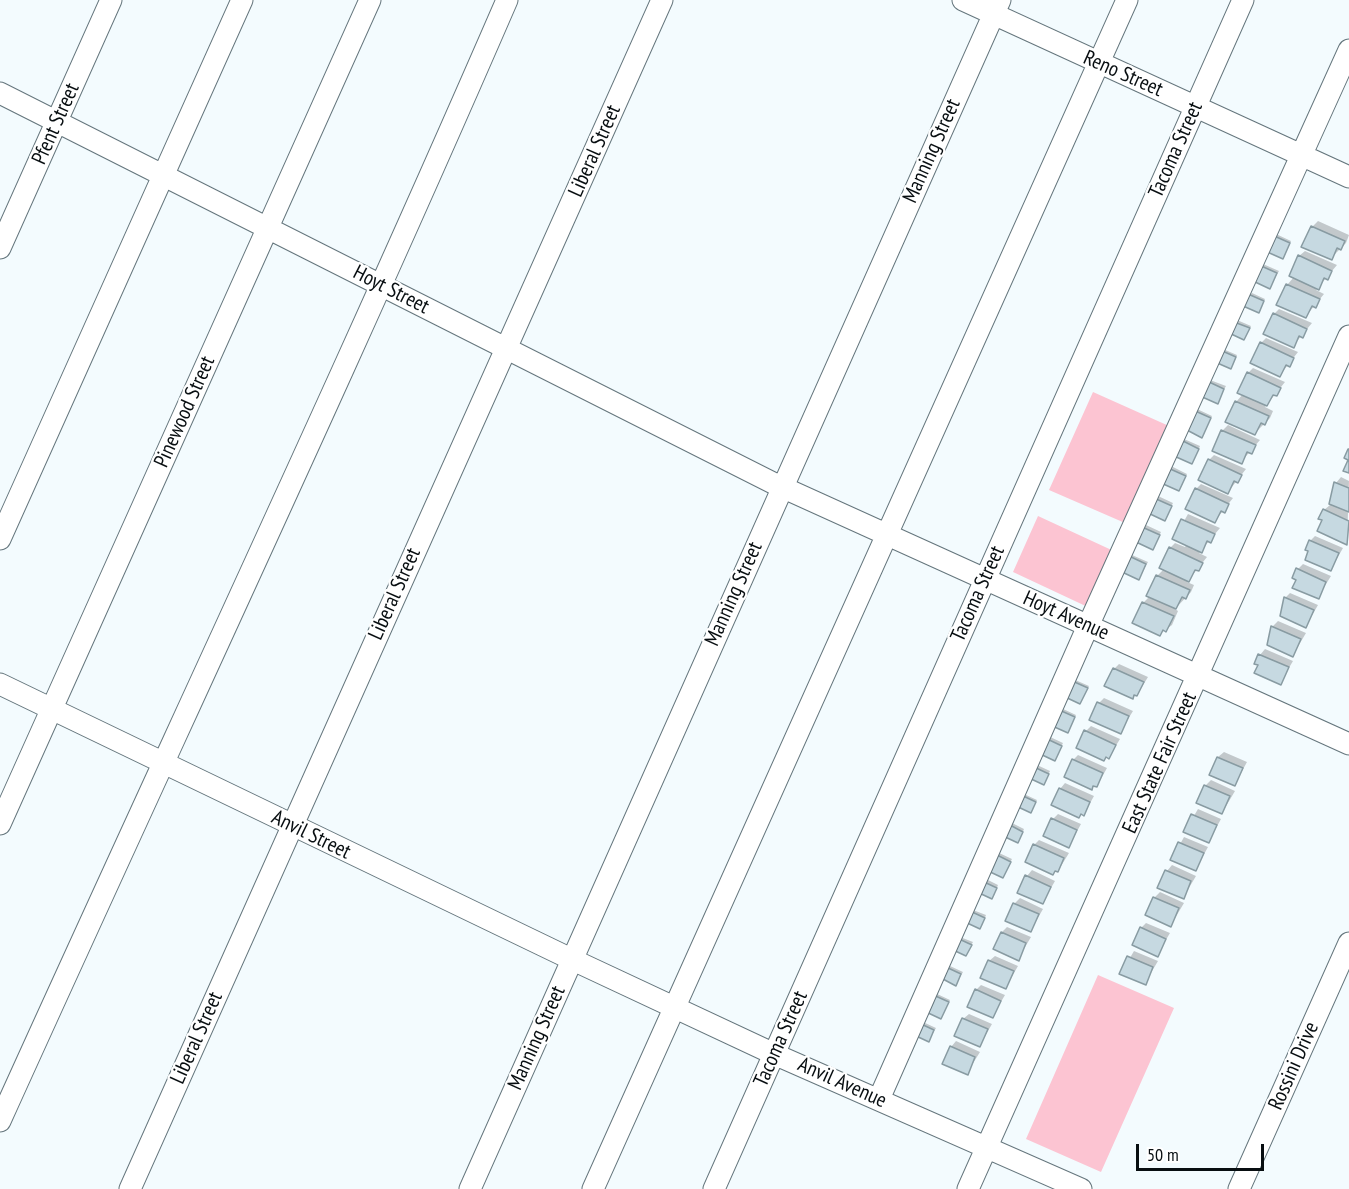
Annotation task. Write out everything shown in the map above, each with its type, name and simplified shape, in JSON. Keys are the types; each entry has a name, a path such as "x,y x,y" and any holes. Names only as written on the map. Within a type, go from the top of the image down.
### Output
{"street":[{"path":"0,539 161,174 242,0"},
{"name":"Pinewood Street","path":"0,824 370,0"},
{"path":"0,1121 162,763 383,286 507,0"},
{"name":"Liberal Street","path":"130,1189 662,0"},
{"name":"Reno Street","path":"963,0 996,7 1099,63 1349,177"},
{"path":"593,1189 1127,0"},
{"name":"Tacoma Street","path":"714,1189 1243,0"},
{"name":"Pfent Street","path":"0,248 108,1"},
{"name":"Manning Street","path":"470,1189 996,7"},
{"path":"879,1099 1088,626 1349,50"},
{"name":"Hoyt Street","path":"0,93 782,487"},
{"name":"East State Fair Street","path":"968,1189 1199,677 1349,336"},
{"name":"Hoyt Avenue","path":"782,487 1349,744"},
{"path":"0,684 51,709"},
{"name":"Anvil Street","path":"51,709 571,959"},
{"name":"Rossini Drive","path":"1239,1189 1349,943"},
{"name":"Anvil Avenue","path":"571,959 774,1054 1080,1189"}],"shaded area":[{"path":"1093,392 1169,426 1125,523 1049,490"},
{"path":"1038,516 1118,553 1092,609 1013,572"},
{"path":"1098,975 1174,1008 1101,1172 1026,1139"}],"building":[{"path":"1311,226 1345,241 1341,250 1337,248 1332,260 1301,247"},
{"path":"1272,235 1290,243 1283,259 1265,251"},
{"path":"1298,255 1332,271 1328,280 1324,278 1319,290 1289,276"},
{"path":"1259,265 1277,273 1270,289 1253,281"},
{"path":"1286,284 1320,299 1316,308 1312,306 1306,318 1276,305"},
{"path":"1248,294 1264,301 1259,313 1243,306"},
{"path":"1273,313 1307,329 1303,338 1299,336 1294,348 1263,334"},
{"path":"1234,322 1250,328 1244,340 1229,333"},
{"path":"1260,342 1294,358 1290,367 1286,365 1280,377 1250,363"},
{"path":"1220,350 1236,357 1231,369 1215,362"},
{"path":"1247,372 1281,388 1277,396 1273,395 1267,406 1237,393"},
{"path":"1207,381 1224,389 1218,404 1200,396"},
{"path":"1235,401 1269,416 1265,425 1261,423 1255,435 1225,422"},
{"path":"1193,410 1211,418 1202,438 1185,429"},
{"path":"1221,430 1256,445 1252,454 1247,452 1242,464 1212,451"},
{"path":"1181,440 1199,449 1192,464 1174,456"},
{"path":"1348,449 1349,473 1343,471 1348,460 1344,458"},
{"path":"1208,459 1242,475 1238,483 1234,481 1228,494 1198,480"},
{"path":"1168,468 1186,476 1179,491 1161,483"},
{"path":"1334,482 1349,488 1349,512 1329,504"},
{"path":"1195,488 1229,504 1225,513 1221,511 1215,523 1185,509"},
{"path":"1154,498 1172,506 1165,521 1148,513"},
{"path":"1323,509 1349,521 1347,545 1317,531 1322,520 1318,519"},
{"path":"1181,519 1215,534 1211,543 1207,541 1202,553 1172,539"},
{"path":"1142,527 1160,535 1153,550 1136,542"},
{"path":"1309,540 1339,553 1331,571 1305,560 1308,551 1305,550"},
{"path":"1169,547 1203,563 1199,571 1195,570 1189,582 1159,568"},
{"path":"1129,556 1146,564 1139,580 1122,572"},
{"path":"1296,568 1326,582 1319,599 1292,588 1296,580 1292,578"},
{"path":"1156,575 1190,590 1186,599 1182,597 1176,609 1146,596"},
{"path":"1284,597 1314,610 1306,628 1280,616"},
{"path":"1142,602 1174,616 1166,632 1163,630 1160,636 1132,623"},
{"path":"1271,626 1301,639 1293,657 1267,645"},
{"path":"1258,654 1289,667 1281,685 1254,673 1258,665 1254,664"},
{"path":"1113,668 1144,682 1133,699 1104,686"},
{"path":"1070,680 1088,688 1080,704 1063,696"},
{"path":"1097,702 1129,716 1121,734 1089,720"},
{"path":"1057,709 1075,717 1068,733 1050,725"},
{"path":"1084,730 1116,745 1109,759 1106,757 1104,761 1076,748"},
{"path":"1045,738 1062,746 1055,761 1038,753"},
{"path":"1217,757 1243,768 1235,786 1209,775"},
{"path":"1072,759 1103,773 1097,787 1093,786 1092,790 1064,777"},
{"path":"1034,767 1049,774 1044,785 1029,778"},
{"path":"1204,785 1230,796 1222,814 1196,803"},
{"path":"1059,788 1090,802 1084,816 1081,814 1079,818 1051,805"},
{"path":"1021,795 1036,802 1031,813 1016,806"},
{"path":"1191,814 1217,825 1209,843 1183,832"},
{"path":"1051,818 1077,830 1069,848 1043,836"},
{"path":"1008,824 1023,832 1018,843 1003,836"},
{"path":"1178,842 1204,853 1196,871 1170,860"},
{"path":"1033,844 1064,858 1058,872 1055,871 1053,875 1025,862"},
{"path":"993,853 1011,862 1003,878 986,870"},
{"path":"1165,870 1191,881 1184,899 1157,888"},
{"path":"1025,875 1051,887 1043,904 1017,893"},
{"path":"982,881 997,888 992,899 977,892"},
{"path":"1153,897 1179,908 1171,927 1145,915"},
{"path":"1013,903 1039,914 1031,932 1005,921"},
{"path":"970,911 985,918 980,929 965,922"},
{"path":"1140,927 1166,939 1158,957 1132,945"},
{"path":"1001,932 1026,943 1019,961 993,949"},
{"path":"957,938 972,945 966,956 951,949"},
{"path":"1127,956 1153,967 1146,985 1119,974"},
{"path":"988,960 1014,971 1006,989 980,978"},
{"path":"946,967 961,974 956,986 941,978"},
{"path":"975,989 1001,1001 993,1018 967,1007"},
{"path":"931,994 949,1002 941,1019 924,1011"},
{"path":"962,1018 988,1029 980,1047 954,1036"},
{"path":"919,1023 934,1030 929,1042 914,1035"},
{"path":"950,1046 975,1057 968,1075 942,1064"}]}
